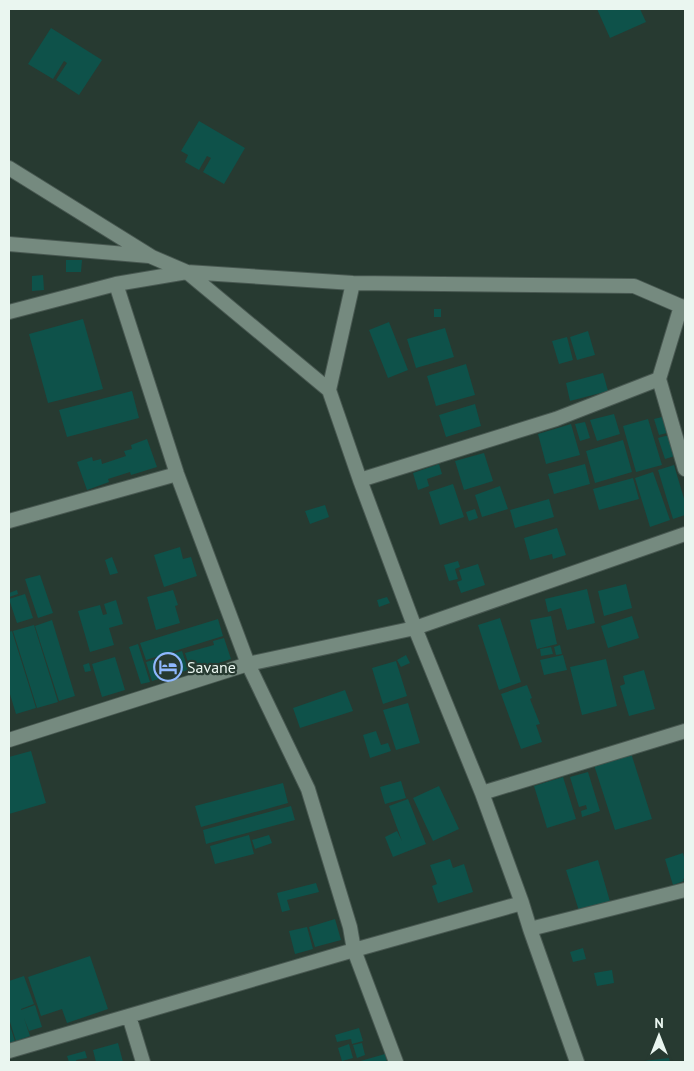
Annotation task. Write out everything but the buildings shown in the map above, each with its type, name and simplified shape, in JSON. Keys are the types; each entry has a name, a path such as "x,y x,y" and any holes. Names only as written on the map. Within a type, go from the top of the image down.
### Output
{"street":[{"path":"9,168 152,256 187,272 329,390"},
{"path":"9,244 152,256"},
{"path":"9,312 116,284 187,272 352,283 634,286 683,307 659,379 685,469"},
{"path":"352,283 329,390 415,628 482,793 577,1062"},
{"path":"116,284 177,474 248,664 308,788 350,927 354,950 396,1062"},
{"path":"360,480 556,419 659,379"},
{"path":"9,521 177,474"},
{"path":"9,740 248,664 415,628 685,534"},
{"path":"482,793 685,731"},
{"path":"530,929 685,890"},
{"path":"9,1051 522,903"},
{"path":"128,1016 144,1062"}],"place":[{"name":"Savane","path":"168,667"}]}
